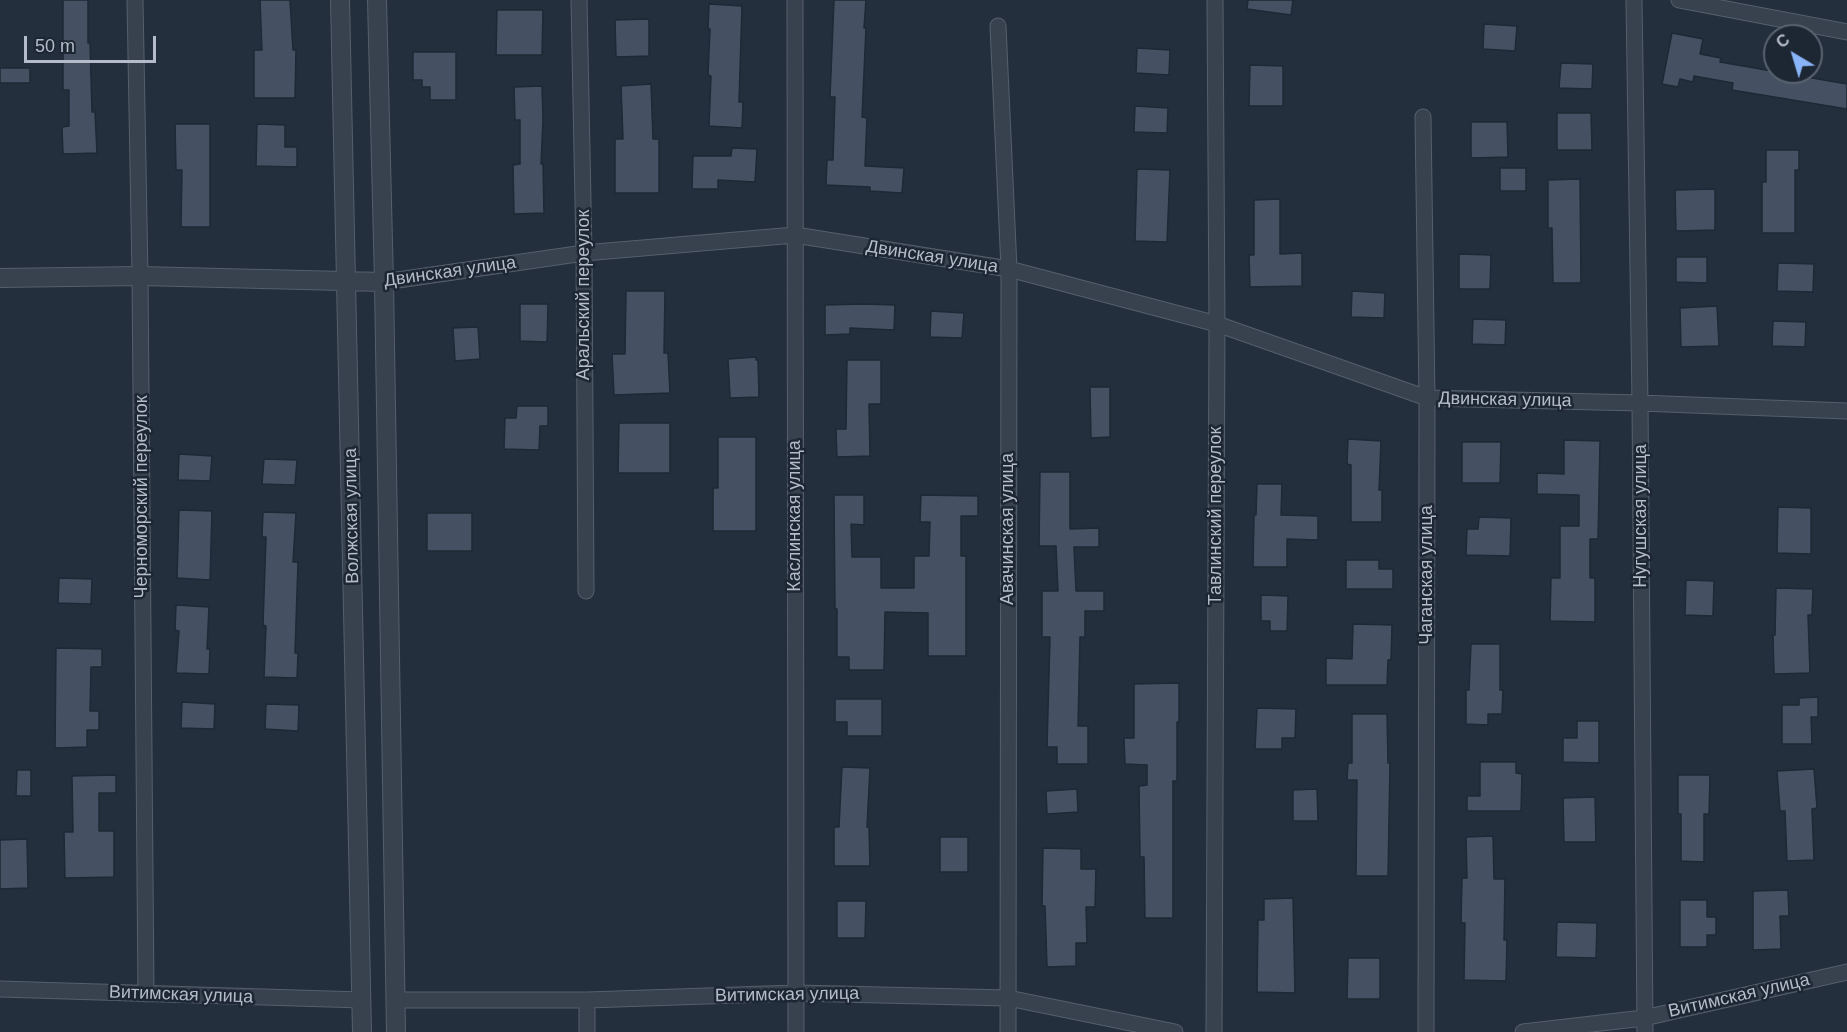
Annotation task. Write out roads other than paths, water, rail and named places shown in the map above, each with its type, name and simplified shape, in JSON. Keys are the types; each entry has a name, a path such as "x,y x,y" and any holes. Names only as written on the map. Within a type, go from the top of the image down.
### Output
{"street":[{"name":"Черноморский переулок","path":"135,0 140,276 146,994"},
{"name":"Волжская улица","path":"340,0 362,1032"},
{"name":"Волжская улица","path":"377,0 384,282 396,1032"},
{"name":"Аральский переулок","path":"579,0 584,253 586,591"},
{"name":"Каслинская улица","path":"795,0 796,1032"},
{"name":"Тавлинский переулок","path":"1214,1032 1218,324 1215,0"},
{"name":"Нугушская улица","path":"1634,0 1640,403 1644,1025"},
{"path":"1679,0 1847,32"},
{"name":"Авачинская улица","path":"998,26 1009,269 1008,1032"},
{"name":"Чаганская улица","path":"1423,117 1427,398 1426,1032"},
{"name":"Двинская улица","path":"0,279 140,276 384,282 584,253 795,235 1009,269 1218,324 1427,398 1847,411"},
{"name":"Витимская улица","path":"1523,1032 1644,1025 1847,972"},
{"name":"Витимская улица","path":"0,989 362,1000"},
{"name":"Витимская улица","path":"396,1000 587,1000 796,993 1008,998 1175,1032"},
{"path":"587,1000 587,1032"}]}
